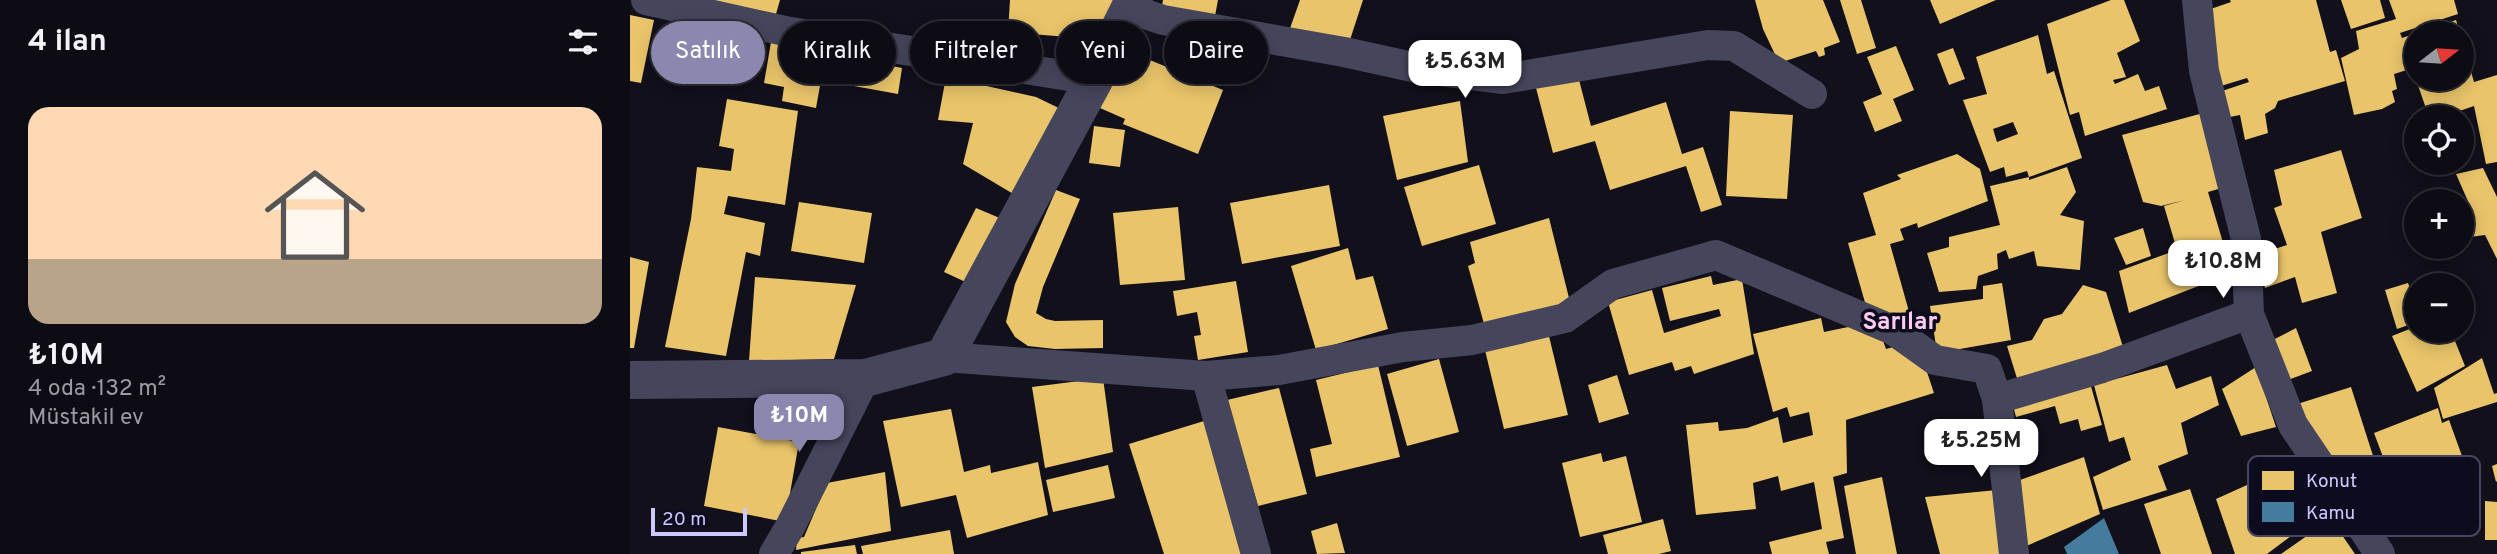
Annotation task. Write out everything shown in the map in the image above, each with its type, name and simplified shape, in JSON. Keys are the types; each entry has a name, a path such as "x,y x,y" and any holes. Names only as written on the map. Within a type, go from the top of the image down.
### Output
{"street":[{"path":"646,0 785,31 1056,74"},
{"path":"2197,0 2204,71 2246,239 2249,314 2293,425 2314,456"},
{"path":"1124,21 1132,5 1163,20 1344,52 1416,68 1503,79 1708,45 1734,46 1812,94"},
{"path":"944,357 1092,84"},
{"path":"630,380 865,378 944,357 1206,376 1279,370 1403,348 1472,340 1565,318 1613,284 1716,255 1893,330 1935,360 1987,369 1997,398 2014,554"},
{"path":"1997,398 2102,368 2249,314"},
{"path":"1206,376 1256,554"},
{"path":"774,554 865,378"},
{"path":"2368,536 2380,554"}],"building: Konut":[{"path":"701,0 780,0 776,14 700,5"},
{"path":"1010,0 1118,0 1111,21 1056,21 1056,36 1042,35 1042,21 1009,21"},
{"path":"1163,0 1218,0 1215,16 1162,6"},
{"path":"1300,0 1363,0 1348,46 1288,34"},
{"path":"1755,0 1823,0 1840,42 1824,48 1825,55 1819,57 1816,51 1779,63 1763,29"},
{"path":"1840,0 1861,0 1876,48 1857,54"},
{"path":"1930,0 1996,0 1940,24"},
{"path":"2111,0 2124,0 2140,41 2117,53 2126,77 2113,80 2115,84 2138,74 2145,91 2159,86 2167,109 2085,136 2079,112 2070,115 2047,24"},
{"path":"2230,0 2316,0 2330,52 2336,50 2345,81 2278,101 2275,108 2265,114 2268,133 2245,140 2240,115 2219,119 2213,94 2249,82 2247,78 2211,89 2202,12 2231,2"},
{"path":"2341,0 2380,0 2385,18 2351,29"},
{"path":"2389,0 2454,0 2458,14 2437,21 2404,21 2404,32 2400,33 2404,37 2404,71 2394,74 2397,89 2392,91 2395,102 2382,109 2354,115 2341,58 2359,49 2356,31 2396,19"},
{"path":"630,15 654,20 651,21 651,35 641,83 630,81"},
{"path":"2038,35 2047,74 2054,71 2082,158 2029,177 2027,171 2006,177 2004,167 1990,172 1963,100 1987,94 1976,57","holes":["2013,122 2018,134 1997,142 1993,129"]},
{"path":"771,42 779,44 779,84 820,84 816,108 782,101 784,87 765,83"},
{"path":"1896,46 1914,90 1893,99 1902,121 1875,132 1863,102 1882,94 1867,57"},
{"path":"1953,48 1965,79 1949,85 1937,54"},
{"path":"1150,60 1164,66 1164,84 1208,84 1223,90 1198,154 1123,124 1125,119 1100,108 1109,84 1150,84"},
{"path":"896,67 902,68 898,94 843,84 896,84"},
{"path":"2497,75 2497,162 2486,164 2474,105 2425,105 2420,91 2474,91 2474,82"},
{"path":"1578,76 1591,126 1666,102 1682,154 1703,147 1722,205 1701,212 1686,166 1610,190 1595,141 1553,153 1536,88"},
{"path":"945,84 978,84 1036,97 1065,111 1020,198 963,164 973,123 938,120"},
{"path":"727,99 798,111 785,205 728,196 724,214 765,223 760,256 746,252 726,356 665,347 691,219 697,167 731,171 734,149 719,146"},
{"path":"1460,101 1468,162 1397,180 1383,116"},
{"path":"1730,111 1793,115 1787,199 1726,196"},
{"path":"2207,112 2225,187 2208,192 2232,273 2129,313 2119,271 2177,250 2164,206 2185,200 2161,206 2143,202 2122,135"},
{"path":"1094,126 1125,130 1120,167 1089,163"},
{"path":"2341,150 2362,218 2321,232 2337,293 2302,303 2295,277 2265,288 2256,255 2287,245 2274,208 2282,205 2274,170"},
{"path":"1957,154 1980,169 1988,201 1918,228 1917,223 1900,229 1904,240 1890,244 1910,315 1890,321 1866,306 1848,243 1876,235 1863,193 1901,179 1897,175"},
{"path":"1479,165 1496,224 1422,246 1404,187"},
{"path":"2067,167 2076,192 2060,215 2084,221 2080,270 2037,266 2034,251 2009,259 2006,250 1997,254 1998,269 1978,276 1976,289 1939,292 1927,253 1949,247 1949,237 2000,225 1990,186 2029,177 2029,180"},
{"path":"2483,168 2497,197 2497,259 2485,235 2474,236 2474,189 2463,189 2456,175 2474,175 2474,170"},
{"path":"1329,185 1340,246 1242,264 1230,203"},
{"path":"1056,190 1080,199 1043,287 1036,313 1055,321 1103,320 1103,348 1055,349 1028,346 1015,337 1006,322 1015,284"},
{"path":"799,202 872,213 864,263 791,251"},
{"path":"1178,207 1185,280 1120,285 1113,213"},
{"path":"976,208 1002,219 972,285 944,272"},
{"path":"1549,218 1571,306 1486,331 1468,266 1475,263 1470,242"},
{"path":"2143,228 2151,256 2126,265 2114,238"},
{"path":"1348,248 1356,280 1373,276 1388,329 1316,350 1291,266"},
{"path":"630,257 649,262 634,348 630,348"},
{"path":"1711,276 1713,285 1742,279 1754,354 1694,374 1691,366 1675,371 1672,362 1629,375 1608,302 1652,290 1664,333 1721,316 1719,309 1670,321 1662,288"},
{"path":"755,277 856,285 834,359 749,361"},
{"path":"1236,281 1248,352 1198,360 1194,336 1201,335 1197,312 1177,316 1173,291"},
{"path":"2002,283 2011,340 1937,353 1930,306 1983,299 1983,286"},
{"path":"2404,284 2404,327 2397,329 2385,290"},
{"path":"2083,285 2106,292 2123,347 2020,388 2007,346 2032,340 2044,319 2062,314"},
{"path":"1821,318 1824,332 1853,326 1880,332 1886,349 1897,346 1922,357 1934,393 1846,420 1847,473 1833,477 1844,538 1826,542 1829,554 1772,554 1769,542 1822,529 1814,482 1781,491 1778,476 1753,483 1756,509 1696,515 1686,425 1718,422 1719,431 1747,428 1778,417 1783,443 1813,435 1809,412 1790,417 1787,407 1773,412 1753,334"},
{"path":"2296,328 2312,371 2280,383 2265,344"},
{"path":"2404,331 2404,343 2456,343 2465,366 2417,392 2392,336"},
{"path":"1548,332 1568,415 1504,429 1484,346"},
{"path":"2482,358 2494,394 2497,393 2497,402 2443,419 2434,388"},
{"path":"1439,359 1459,432 1407,446 1387,374"},
{"path":"1378,365 1400,457 1316,477 1310,449 1332,444 1316,380"},
{"path":"2167,365 2176,389 2211,376 2219,405 2181,423 2188,454 2158,466 2167,490 2103,510 2093,477 2131,460 2124,437 2109,442 2094,385"},
{"path":"2256,367 2276,427 2241,436 2222,389"},
{"path":"1617,375 1629,414 1599,423 1588,385"},
{"path":"2088,376 2102,425 2081,431 2078,419 2060,424 2055,406 2016,417 2011,398"},
{"path":"1103,378 1113,452 1045,468 1032,387"},
{"path":"2351,387 2373,456 2320,456 2291,406"},
{"path":"1279,388 1307,494 1258,506 1227,400"},
{"path":"2438,408 2442,423 2449,420 2462,456 2383,456 2374,433"},
{"path":"951,409 964,472 990,465 991,473 1038,462 1048,515 967,538 956,495 901,507 883,421"},
{"path":"1204,421 1243,554 1164,554 1129,444"},
{"path":"718,427 799,442 785,522 704,506"},
{"path":"1601,453 1603,462 1626,456 1642,522 1580,537 1562,463"},
{"path":"2084,457 2100,514 2024,547 2009,484"},
{"path":"2497,464 2497,481 2496,482 2492,466"},
{"path":"1108,465 1115,498 1053,512 1046,480"},
{"path":"885,472 891,531 796,550 797,538 804,537 827,483"},
{"path":"1882,477 1897,554 1856,554 1844,486"},
{"path":"2248,485 2248,536 2291,536 2267,554 2235,554 2216,499"},
{"path":"2190,489 2212,554 2161,554 2144,504"},
{"path":"1997,490 2004,554 1940,554 1925,497"},
{"path":"2485,501 2497,502 2497,540 2485,540"},
{"path":"1663,519 1671,551 1659,554 1608,554 1603,535"},
{"path":"1337,523 1345,553 1317,554 1311,531"},
{"path":"950,530 954,554 863,554 861,546"},
{"path":"2307,536 2343,536 2355,554 2281,554"},
{"path":"855,545 857,554 801,554 801,552"}],"building: Kamu":[{"path":"2104,518 2119,554 2067,554 2064,547"}],"district":[{"name":"Sarılar","path":"1900,323"}]}
